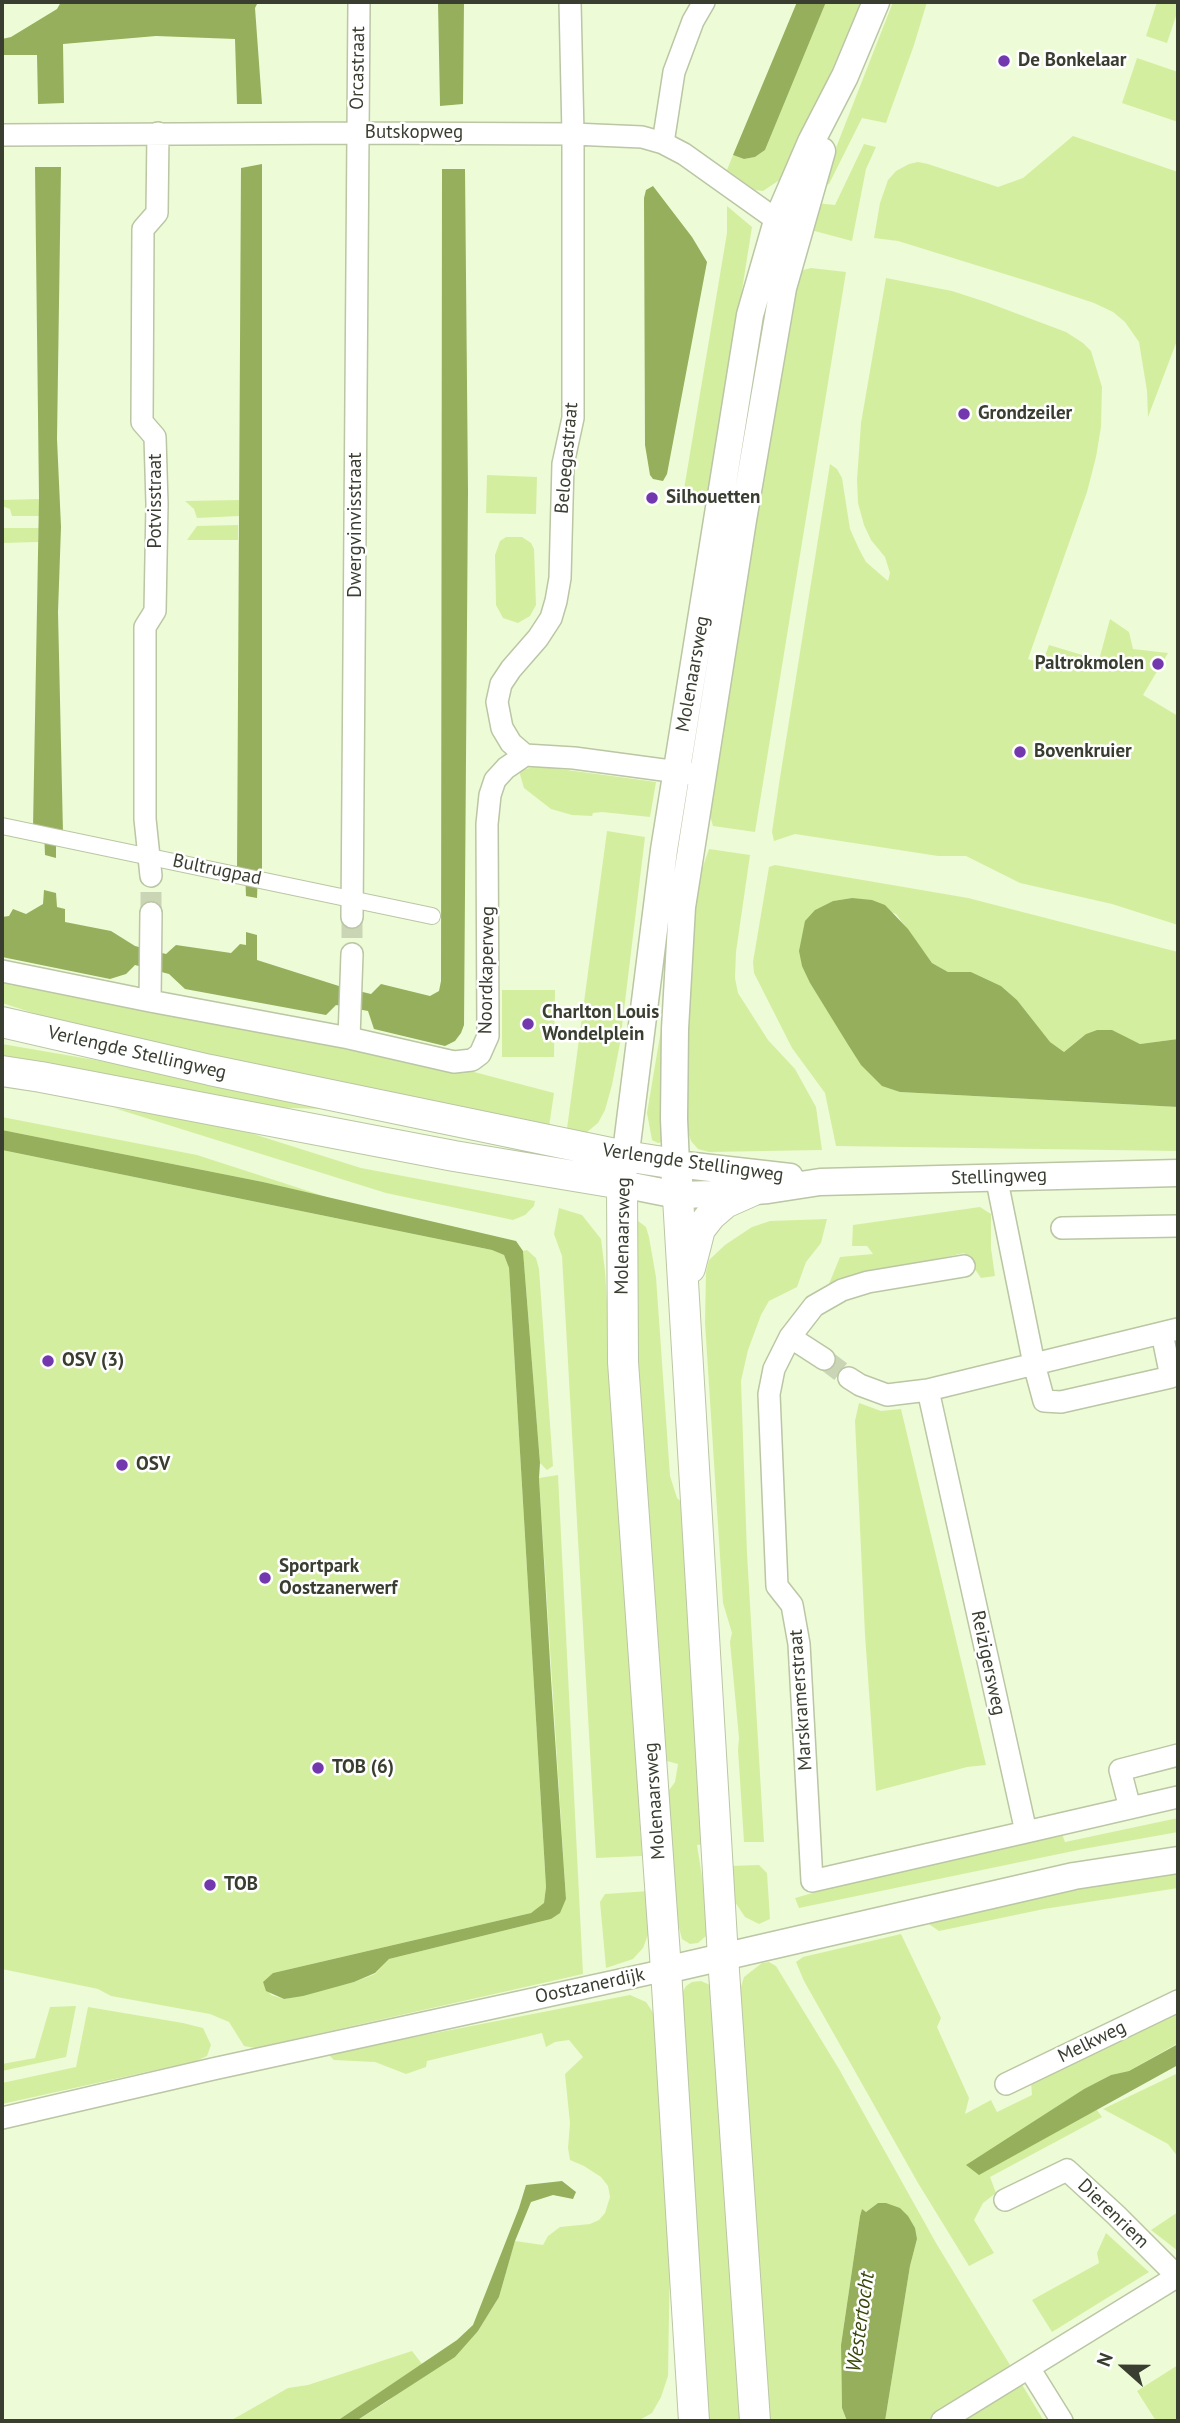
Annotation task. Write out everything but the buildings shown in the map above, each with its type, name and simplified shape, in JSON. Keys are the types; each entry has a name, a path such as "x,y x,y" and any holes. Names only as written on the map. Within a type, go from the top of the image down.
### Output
{"main road":[{"name":"Verlengde Stellingweg","path":"2,1022 623,1170"},
{"name":"Verlengde Stellingweg","path":"2,1071 454,1156 623,1170 676,1164"},
{"path":"454,1156 538,1188 603,1203 621,1230"},
{"name":"Molenaarsweg","path":"676,1164 723,1957 755,2421"},
{"name":"Molenaarsweg","path":"623,1170 623,1362 666,1970 694,2421"},
{"path":"684,1299 700,1230 711,1215 725,1203 752,1191"}],"street":[{"name":"Beloegastraat","path":"525,755 510,743 502,728 497,702 501,684 551,618 560,578 563,464 573,418 570,2"},
{"path":"663,143 674,72 693,21 704,2"},
{"name":"Molenaarsweg","path":"623,1170 689,774 775,335 787,228 876,2"},
{"name":"Orcastraat","path":"358,133 359,3"},
{"name":"Potvisstraat","path":"151,866 145,819 145,627 155,611 157,504 155,436 142,422 143,229 157,213 158,133"},
{"name":"Butskopweg","path":"2,135 358,133 631,136 663,143 684,154 787,228"},
{"name":"Dwergvinvisstraat","path":"352,908 358,133"},
{"path":"525,755 575,758 689,774"},
{"name":"Noordkaperweg","path":"2,971 150,1001 350,1029 454,1062 472,1060 480,1054 488,1036 489,794 502,772 525,755"},
{"name":"Bultrugpad","path":"2,826 59,837 151,866 243,875 352,908 432,916"},
{"name":"Molenaarsweg","path":"676,1164 674,1119 677,980 682,906 677,852"},
{"path":"150,913 150,1001"},
{"path":"350,1029 352,954"},
{"name":"Verlengde Stellingweg","path":"676,1164 820,1182"},
{"name":"Verlengde Stellingweg","path":"623,1170 677,1195 752,1191 820,1182"},
{"name":"Stellingweg","path":"820,1182 1178,1173"},
{"path":"849,1378 887,1395 928,1390 1034,1364 1092,1349 1170,1331 1171,1377 1061,1402 1044,1401 1034,1364 996,1176"},
{"path":"1062,1228 1178,1226"},
{"name":"Marskramerstraat","path":"964,1266 867,1282 842,1290 814,1306 790,1337 774,1369 769,1394 777,1586 792,1605 799,1644 812,1881 1026,1832"},
{"path":"790,1337 824,1359"},
{"name":"Reizigersweg","path":"928,1390 1026,1832"},
{"path":"1130,1808 1120,1770 1178,1755"},
{"path":"1026,1832 1178,1797"},
{"name":"Oostzanerdijk","path":"2,2118 1074,1876 1178,1860"},
{"name":"Melkweg","path":"1006,2084 1178,2001"},
{"name":"Dierenriem","path":"942,2421 1178,2276 1067,2170 1005,2200"},
{"path":"1029,2368 1062,2421"}],"shaded area":[{"path":"826,2 861,2 787,175 763,191 755,190 727,170 733,155 744,159 755,157 765,150"},
{"path":"893,2 927,2 886,123 862,118 829,184 821,186"},
{"path":"1157,2 1178,2 1167,43 1146,36"},
{"path":"1137,58 1178,72 1178,122 1122,103"},
{"path":"1073,136 1178,172 1178,338 1148,417 1147,391 1139,342 1125,322 1113,312 1037,284 898,241 874,238 880,203 888,180 896,171 909,164 928,164 998,187 1023,178"},
{"path":"864,144 876,147 866,169 852,241 807,229 816,203 835,205"},
{"path":"727,206 752,227 710,493 682,501 727,233"},
{"path":"811,268 846,272 755,832 713,826 709,812 774,384 797,278 803,270"},
{"path":"886,278 952,291 986,302 1066,332 1091,351 1102,387 1101,427 1096,457 1087,492 1028,659 1042,664 1049,645 1099,660 1110,619 1129,632 1133,649 1168,653 1143,695 1178,716 1178,925 1112,904 1020,883 966,856 938,856 795,834 774,841 772,832 779,784 830,464 842,478 850,529 866,562 888,581 890,573 885,557 871,540 864,525 858,503 857,480 861,423"},
{"path":"487,475 537,477 536,514 486,513"},
{"path":"39,499 39,516 12,516 10,509 2,506 2,500"},
{"path":"239,500 239,516 197,518 194,509 185,501"},
{"path":"238,525 238,540 187,540 197,526"},
{"path":"2,528 39,528 38,542 2,543"},
{"path":"506,537 522,537 531,543 534,549 536,605 530,616 518,623 503,618 496,605 495,555 500,541"},
{"path":"537,766 656,782 650,817 602,812 593,813 592,816 572,815 551,809 524,788 519,771"},
{"path":"607,831 645,837 620,1043 612,1085 598,1123 587,1132 574,1137 566,1136"},
{"path":"709,849 750,855 736,952 735,978 738,993 768,1040 795,1069 816,1107 822,1150 709,1152 698,1149 691,1141 688,1131 685,1011 696,887"},
{"path":"676,857 666,1133 662,1142 658,1143 652,1140 647,1113 664,1012 665,921"},
{"path":"775,865 968,898 1178,952 1178,1039 1140,1044 1112,1031 1097,1030 1086,1034 1064,1052 1049,1042 1017,1000 1001,986 971,972 948,972 932,963 896,914 852,898 833,901 815,910 810,983 826,1008 900,1092 1178,1107 1178,1151 836,1146 825,1093 792,1048 754,973 753,962 769,867"},
{"path":"2,978 455,1067 554,1093 549,1127 512,1128 249,1062 205,1056 55,1020 2,1003"},
{"name":"Charlton Louis Wondelplein","path":"502,990 555,990 554,1057 502,1057"},
{"path":"2,1044 165,1072 322,1109 264,1107 2,1060"},
{"path":"114,1108 228,1126 361,1168 535,1201 534,1206 525,1215 513,1220 386,1193"},
{"path":"2,1117 197,1155 336,1200 263,1182 2,1130"},
{"name":"Sportpark Oostzanerwerf","path":"2,1150 492,1250 504,1255 509,1268 546,1887 544,1904 531,1913 273,1973 263,1983 271,1995 284,1999 354,1982 375,1974 389,1959 551,1919 566,1899 539,1478 558,1475 583,1974 255,2048 244,2046 229,2022 210,2014 111,1996 98,1989 2,1969"},
{"path":"980,1207 991,1214 991,1248 995,1276 981,1278 964,1253 889,1270 822,1293 829,1284 840,1257 873,1254 867,1246 852,1246 853,1225"},
{"path":"559,1208 582,1215 601,1239 642,1856 596,1858 562,1256 554,1234"},
{"path":"827,1219 821,1243 806,1262 797,1287 769,1301 761,1315 748,1350 741,1381 747,1553 764,1842 744,1842 739,1738 730,1642 732,1633 723,1603 705,1323 706,1272 709,1260 725,1245 752,1227 770,1221"},
{"path":"638,1221 646,1227 656,1277 670,1476 677,1498 685,1505 706,1844 697,1845 710,1927 706,1936 698,1943 690,1944 682,1939 676,1916 667,1793 675,1782 678,1764 667,1761 634,1297 634,1226"},
{"path":"527,1250 536,1258 539,1269 553,1466 547,1470 540,1463 523,1251"},
{"path":"859,1403 881,1411 901,1409 986,1765 967,1767 876,1791 865,1635 855,1421"},
{"path":"1178,1818 1178,1832 799,1908 795,1898 844,1884 1062,1834 1065,1842"},
{"path":"759,1865 767,1873 770,1919 759,1924 745,1917 735,1902 728,1866"},
{"path":"1178,1869 1178,1888 1044,1909 939,1931 923,1920 1047,1892"},
{"path":"649,1891 651,1927 643,1948 633,1959 606,1968 600,1902 605,1894"},
{"path":"901,1934 941,2018 937,2027 969,2098 965,2114 991,2100 997,2112 1032,2095 1031,2082 1178,2013 1178,2043 1129,2071 1111,2075 1084,2089 984,2155 1097,2110 1102,2117 990,2177 996,2193 983,2203 974,2220 994,2253 969,2266 918,2183 804,1981 796,1962 803,1957"},
{"path":"769,1962 776,1966 839,2069 936,2243 1010,2365 928,2421 885,2421 910,2266 917,2239 878,2203 866,2212 862,2210 860,2216 841,2345 842,2408 847,2421 761,2421 736,2003 744,1977 762,1963"},
{"path":"701,1981 710,1985 714,1991 740,2421 706,2421 678,2000 686,1986"},
{"path":"630,1995 646,2002 656,2017 670,2256 668,2376 652,2413 638,2421 356,2421 388,2401 478,2331 499,2297 515,2241 543,2245 548,2236 560,2227 590,2224 599,2220 605,2213 610,2197 608,2186 601,2177 570,2160 570,2123 565,2074 583,2057 569,2040 555,2042 546,2047 542,2033 427,2061 426,2067 406,2074 375,2062 334,2060 328,2054"},
{"path":"76,2006 66,2057 2,2071 2,2064 35,2058 50,2007"},
{"path":"88,2007 203,2028 211,2045 207,2056 196,2061 2,2104 2,2083 76,2067"},
{"path":"1178,2073 1178,2157 1168,2144 1103,2109"},
{"path":"1178,2212 1178,2251 1151,2230"},
{"path":"1106,2233 1149,2272 1052,2332 1032,2300 1099,2263 1097,2253"},
{"path":"412,2351 422,2364 337,2421 230,2421 288,2388 308,2385"},
{"path":"1178,2365 1178,2421 1156,2421 1137,2391"},
{"path":"1021,2383 1044,2421 958,2421"}],"water":[{"path":"61,2 258,2 255,8 262,104 237,104 235,39 156,36 63,44 64,103 38,104 37,55 2,55 2,39 11,37 57,9"},
{"path":"438,2 464,2 463,104 440,106"},
{"path":"797,2 826,2 765,150 755,157 744,159 733,155"},
{"path":"262,164 262,871 258,871 257,898 246,896 245,871 237,870 241,168"},
{"path":"35,167 61,167 57,439 61,527 58,612 63,833 56,832 56,858 45,855 44,829 33,828 39,498"},
{"path":"442,169 465,169 468,491 464,1025 461,1033 455,1041 445,1046 374,1029 368,1011 336,1005 326,1015 185,989 169,974 135,965 126,974 110,979 2,957 2,917 9,916 13,909 26,914 43,904 44,890 56,893 57,907 65,909 65,922 111,931 135,946 166,954 176,945 231,953 240,944 246,945 246,932 257,935 257,960 342,987 371,994 381,984 430,996 439,991"},
{"path":"653,186 692,237 707,262 667,474 663,481 653,479 650,475 645,445 644,198 646,190"},
{"path":"852,898 872,900 885,905 908,929 932,963 948,972 971,972 1001,986 1017,1000 1050,1042 1064,1052 1086,1034 1097,1030 1112,1030 1140,1044 1178,1039 1178,1107 900,1092 882,1086 861,1065 810,983 799,951 805,921 815,910 833,901"},
{"path":"2,1130 263,1182 516,1241 523,1251 540,1463 566,1899 560,1913 551,1919 389,1959 375,1973 354,1982 303,1996 284,1999 266,1991 263,1982 273,1973 531,1913 544,1903 546,1887 509,1268 504,1255 492,1250 2,1150"},
{"path":"1178,2044 1178,2065 979,2175 966,2165 1084,2089 1111,2075 1129,2071"},
{"path":"562,2181 576,2192 573,2199 553,2195 531,2202 515,2241 499,2297 478,2331 455,2357 356,2421 337,2421 457,2340 473,2325 526,2185"},
{"name":"Westertocht","path":"878,2203 900,2208 915,2228 917,2239 910,2266 885,2421 847,2421 842,2408 841,2345 860,2216 862,2209 866,2212"}],"tunnel":[{"path":"151,876 151,913"},
{"path":"352,917 352,954"},
{"path":"824,1359 849,1378"}],"place":[{"name":"De Bonkelaar","path":"1004,61"},
{"name":"Grondzeiler","path":"964,414"},
{"name":"Silhouetten","path":"652,498"},
{"name":"Paltrokmolen","path":"1158,664"},
{"name":"Bovenkruier","path":"1020,752"},
{"name":"Charlton Louis Wondelplein","path":"528,1024"},
{"name":"OSV (3)","path":"48,1361"},
{"name":"OSV","path":"122,1465"},
{"name":"Sportpark Oostzanerwerf","path":"265,1578"},
{"name":"TOB (6)","path":"318,1768"},
{"name":"TOB","path":"210,1885"}]}
